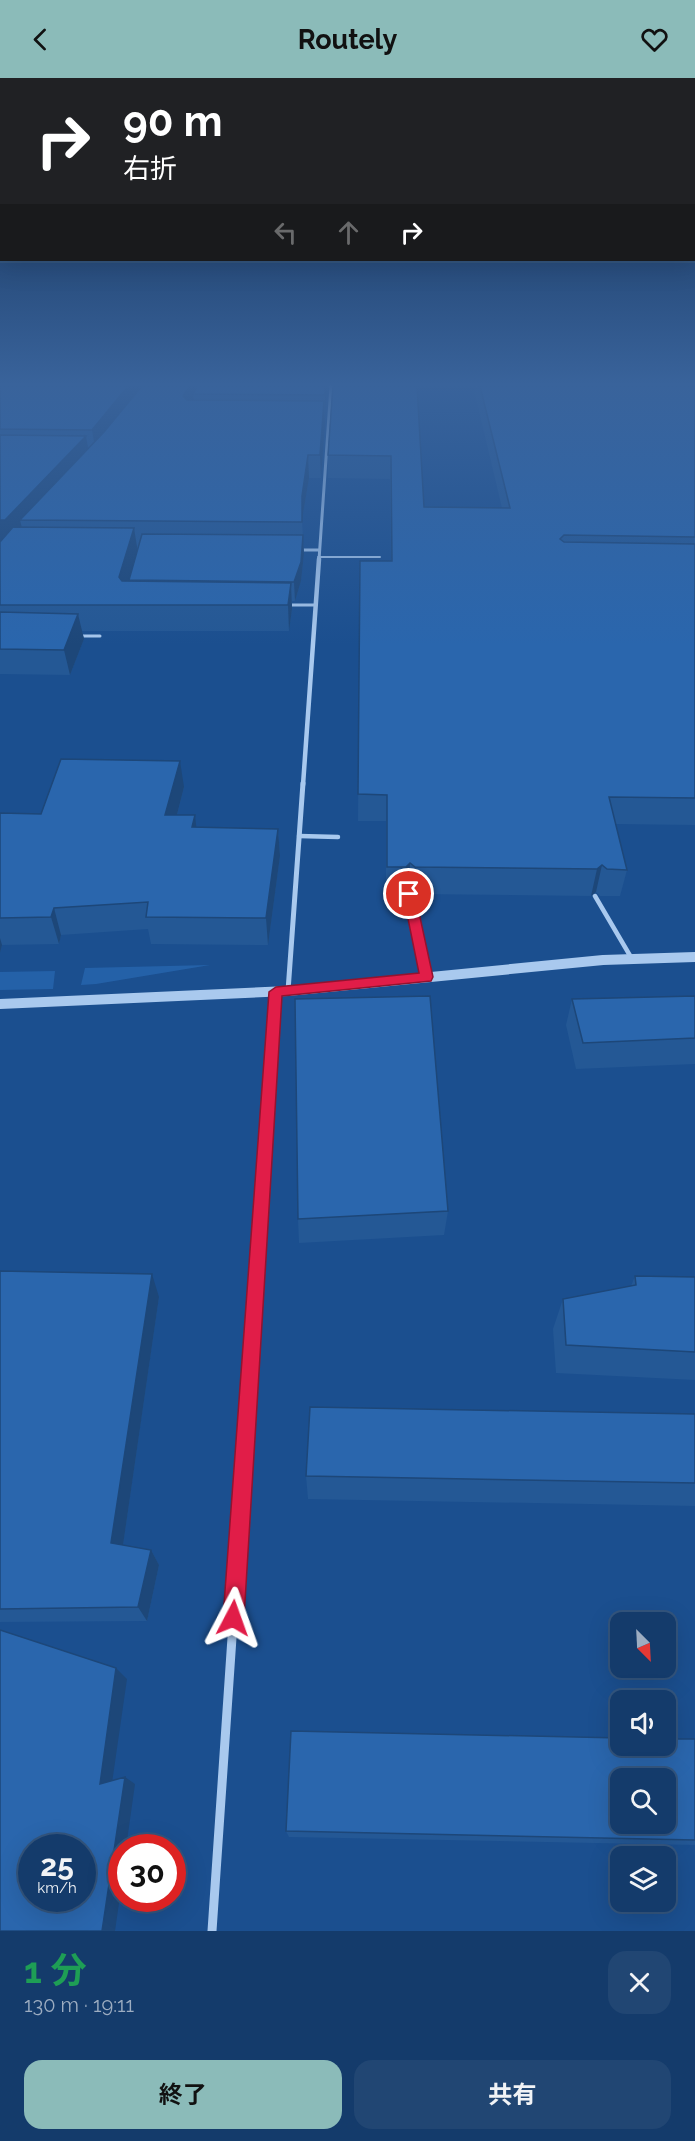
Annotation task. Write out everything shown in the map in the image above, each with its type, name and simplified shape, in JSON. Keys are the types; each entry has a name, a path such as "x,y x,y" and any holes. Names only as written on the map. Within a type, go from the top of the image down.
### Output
{"street":[{"path":"288,991 325,472"},
{"path":"285,550 319,550"},
{"path":"0,1004 276,992 632,959 695,957"},
{"path":"212,1931 276,992"}],"lane":[{"path":"318,557 380,557"},
{"path":"280,605 315,605"},
{"path":"78,636 100,636"},
{"path":"299,836 338,837"},
{"path":"409,894 427,977"},
{"path":"596,896 632,959"}],"shaded area":[{"path":"210,965 96,984 81,985 85,968"},
{"path":"55,971 53,989 0,990 0,972"}],"building":[{"path":"0,472 51,472 5,520 0,520"},
{"path":"65,472 305,472 302,496 302,522 20,520"},
{"path":"391,472 422,472 424,507 510,508 501,472 695,472 695,537 564,535 560,539 564,542 695,544 695,798 609,797 627,870 607,869 602,865 597,869 415,867 410,863 406,867 387,867 387,795 358,794 360,561 392,561"},
{"path":"13,527 134,528 119,577 122,581 291,583 288,605 0,605 0,542"},
{"path":"142,534 303,535 301,562 294,582 129,580"},
{"path":"0,612 78,614 64,650 0,649"},
{"path":"61,759 180,761 165,815 195,815 192,827 278,829 266,918 146,917 148,902 54,908 51,917 0,918 0,813 41,814"},
{"path":"430,996 448,1211 298,1219 295,999"},
{"path":"695,996 695,1038 583,1043 572,999"},
{"path":"0,1271 152,1274 111,1543 151,1550 138,1607 0,1609"},
{"path":"635,1276 695,1277 695,1352 566,1345 563,1299 636,1285"},
{"path":"310,1407 695,1414 695,1483 306,1476"},
{"path":"0,1630 116,1668 100,1784 125,1777 116,1834 108,1834 108,1891 102,1931 0,1931"},
{"path":"291,1731 610,1738 610,1756 676,1756 676,1739 695,1739 695,1840 286,1831"}],"route":[{"path":"233,1618 276,992 427,977 409,894"}]}
